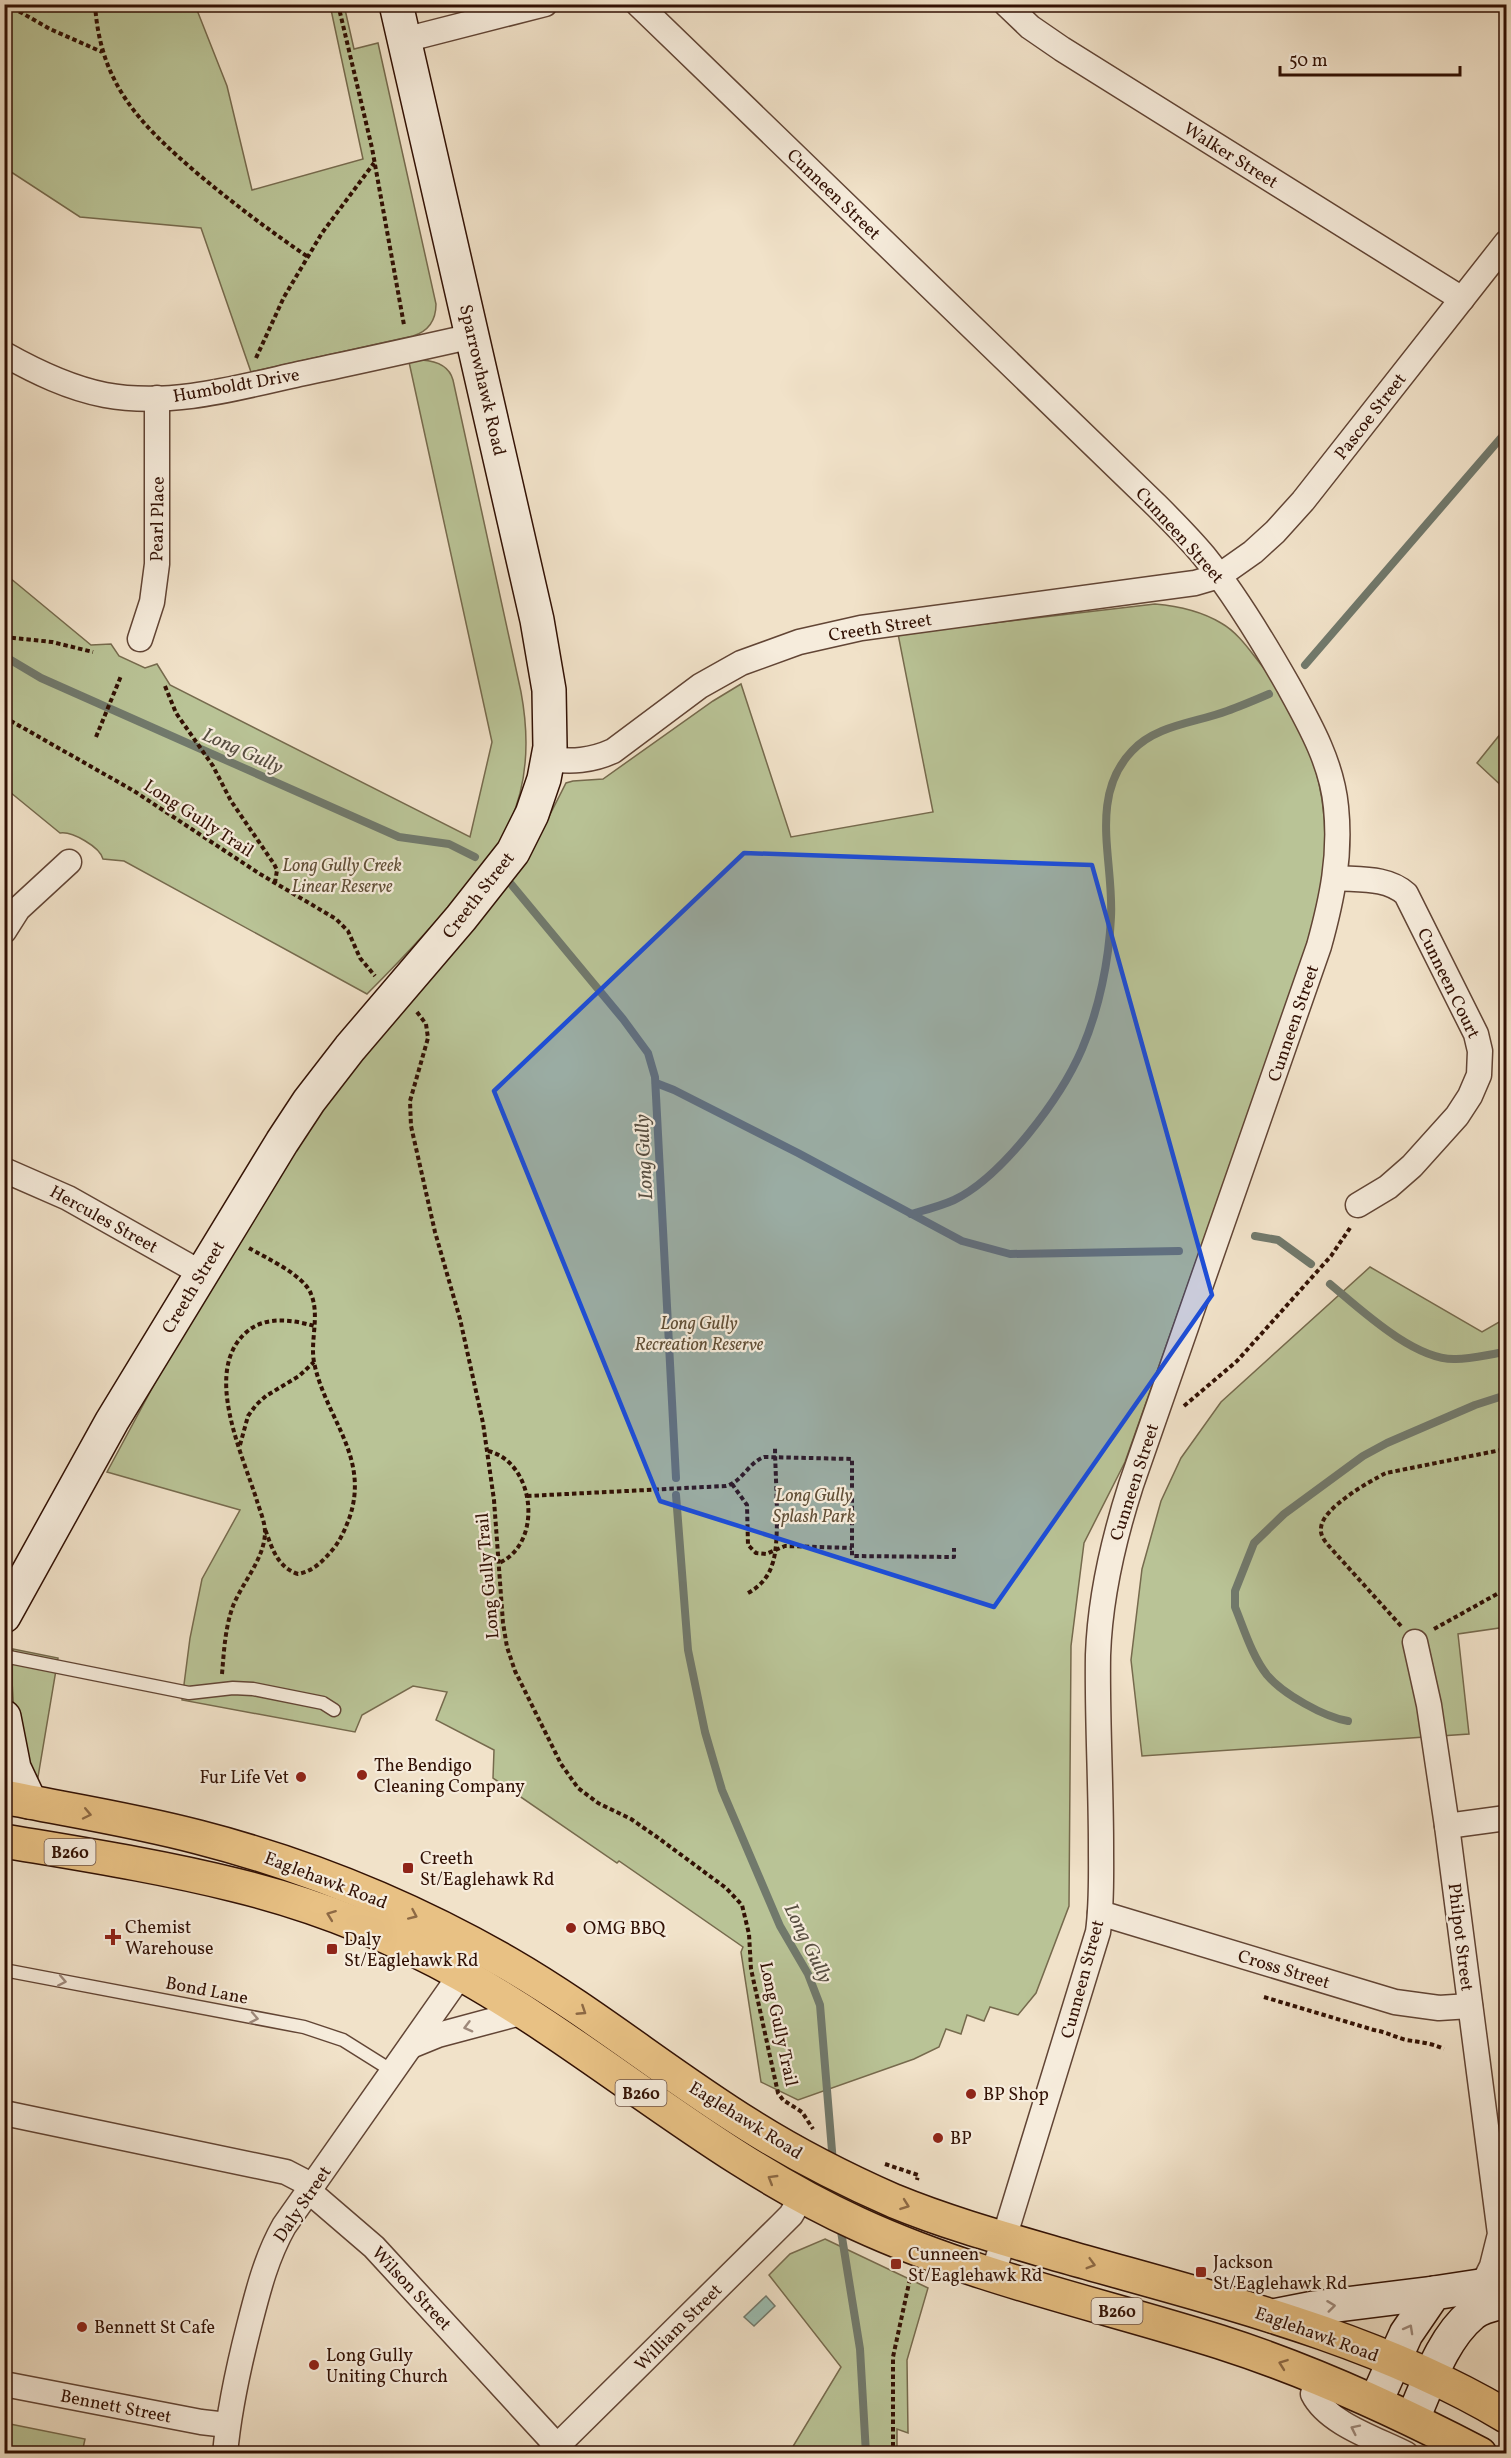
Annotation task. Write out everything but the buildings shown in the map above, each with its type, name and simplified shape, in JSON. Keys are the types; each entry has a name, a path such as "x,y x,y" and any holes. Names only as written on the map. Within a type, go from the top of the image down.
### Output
{"main road":[{"name":"Sparrowhawk Road","path":"396,4 546,663 551,712 548,759"},
{"name":"Creeth Street","path":"4,1616 107,1430 282,1142 350,1048 461,918 513,852 532,814 548,759"},
{"path":"4,1717 14,1768 17,1799"},
{"name":"Eaglehawk Road","path":"17,1799 196,1836 259,1854 351,1887 433,1923 514,1967 723,2108 819,2165 851,2181 908,2206 1004,2238 1274,2316 1393,2361 1500,2413"},
{"name":"Eaglehawk Road","path":"4,1841 192,1875 266,1893 363,1928 461,1974 524,2012 714,2143 812,2202 856,2224 920,2251 1226,2344 1315,2385 1376,2401 1480,2454"},
{"path":"1274,2316 1314,2308 1434,2293 1498,2290"},
{"path":"1413,2418 1450,2342 1465,2321 1498,2290"},
{"path":"1376,2401 1414,2320 1434,2293"}],"street":[{"path":"404,40 545,4"},
{"name":"Cunneen Street","path":"638,4 1157,506 1203,555 1279,670 1320,746 1336,805 1338,845 1335,878 1322,935 1298,1011 1117,1527 1101,1612 1098,1655 1100,1913 1092,1956 993,2274"},
{"name":"Walker Street","path":"1006,4 1030,27 1062,49 1462,299"},
{"name":"Pascoe Street","path":"1219,576 1253,552 1303,501 1506,243"},
{"name":"Humboldt Drive","path":"4,354 54,379 80,388 106,395 157,398 212,393 473,336"},
{"name":"Pearl Place","path":"140,639 152,602 157,564 157,398"},
{"name":"Creeth Street","path":"548,759 582,761 613,751 707,682 741,663 800,642 861,628 1195,583 1219,576"},
{"path":"4,931 18,909 69,862"},
{"name":"Cunneen Court","path":"1335,878 1385,882 1406,894 1470,1021 1480,1051 1479,1075 1476,1085 1457,1116 1401,1177 1358,1206"},
{"name":"Hercules Street","path":"4,1170 59,1193 201,1273"},
{"name":"Philpot Street","path":"1415,1642 1429,1705 1447,1826 1503,2240 1494,2259 1498,2290"},
{"path":"1447,1826 1506,1818"},
{"name":"Cross Street","path":"1100,1913 1395,2002 1439,2008 1470,2006"},
{"name":"Daly Street","path":"225,2454 227,2425 238,2371 265,2266 284,2226 461,1974"},
{"path":"411,2046 444,2033 524,2012"},
{"name":"Wilson Street","path":"4,2113 286,2172 311,2189 374,2247 553,2450"},
{"name":"William Street","path":"553,2450 791,2215 812,2202"},
{"name":"Bennett Street","path":"4,2384 227,2425"},
{"path":"1315,2385 1318,2404 1330,2416 1406,2454"}],"lane":[{"path":"4,1656 189,1693 220,1689 253,1689 323,1703 334,1710"},
{"name":"Bond Lane","path":"4,1970 304,2027 343,2040 394,2072"}],"path":[{"path":"6,4 103,53"},
{"path":"95,4 103,53 124,99 156,138 242,211 308,257"},
{"path":"338,4 375,162 404,326"},
{"path":"256,358 284,297 322,233 375,162"},
{"path":"4,637 52,642 93,652"},
{"path":"96,737 120,678"},
{"path":"165,686 176,713 213,766 231,801 274,864 277,870 275,883"},
{"name":"Long Gully Trail","path":"4,717 134,791 343,925 360,958 379,979"},
{"name":"Long Gully Trail","path":"412,1008 426,1024 428,1038 410,1101 411,1126 435,1232 460,1319 488,1451 507,1647 527,1697 572,1781 591,1798 631,1819 657,1837 726,1888 742,1905 750,1934 751,1969 778,2093 783,2100 802,2112 807,2119"},
{"path":"1154,1420 1186,1405 1237,1361 1331,1256 1349,1230 1358,1206"},
{"path":"225,1234 290,1273 307,1287 313,1303 314,1326 314,1362 350,1456 355,1495 351,1512 337,1544 309,1572 298,1574 281,1564 273,1552 226,1402 226,1381 228,1365 242,1335 254,1326 267,1322 301,1322 314,1326"},
{"path":"240,1445 248,1416 256,1405 266,1396 299,1376 314,1362"},
{"path":"748,1593 761,1584 767,1576 776,1550 775,1448"},
{"path":"1506,1449 1386,1473 1333,1508 1321,1525 1321,1534 1328,1545 1415,1642 1506,1588"},
{"path":"488,1451 495,1453 510,1464 523,1484 527,1496 528,1515 522,1539 511,1555 499,1563"},
{"path":"527,1496 732,1484 757,1460 775,1457 852,1459 852,1556 954,1557 954,1548"},
{"path":"732,1484 747,1506 750,1549 761,1554 785,1546 852,1548"},
{"path":"220,1689 227,1627 239,1592 260,1553 265,1529"},
{"path":"1264,1997 1374,2031 1430,2043 1444,2049"},
{"path":"892,2454 893,2356 910,2276"}],"highlighted area":[{"path":"744,853 1092,865 1212,1295 994,1607 660,1501 494,1091"}],"green space":[{"path":"4,5 195,5 227,86 252,190 363,159 330,5 344,5 354,49 378,43 436,304 435,315 427,328 413,336 251,372 201,228 80,217 5,168"},
{"name":"Long Gully Creek Linear Reserve","path":"432,361 445,367 453,380 524,708 526,741 524,775 516,807 497,846 432,926 367,994 124,861 103,859 91,845 78,837 60,833 5,788 4,573 91,645 111,644 119,656 145,668 157,664 170,685 470,837 492,742 409,362"},
{"name":"Long Gully Recreation Reserve","path":"1155,604 1197,612 1232,631 1274,682 1299,725 1316,770 1324,818 1323,876 1316,909 1298,973 1125,1462 1084,1543 1071,1646 1069,1906 1036,1993 1018,2015 990,2007 984,2021 967,2015 961,2034 946,2029 939,2047 914,2059 798,2100 761,2082 741,1952 743,1947 619,1861 617,1863 493,1778 494,1750 436,1720 447,1692 413,1686 362,1715 355,1732 182,1700 190,1638 202,1579 240,1510 107,1472 191,1316 322,1105 537,840 566,783 603,779 713,701 741,684 791,837 933,812 898,634"},
{"path":"1506,727 1506,790 1477,763"},
{"path":"1370,1267 1482,1332 1506,1318 1506,1627 1458,1634 1469,1734 1142,1756 1131,1660 1142,1569 1161,1501 1181,1458 1221,1402"},
{"path":"13,1649 58,1658 38,1777 29,1766 18,1735 13,1698"},
{"path":"825,2239 928,2288 907,2360 908,2433 897,2429 897,2453 789,2453 841,2367 769,2275 790,2254"},
{"path":"5,2423 85,2439 82,2453 5,2453"}],"water":[{"path":"766,2296 775,2306 754,2326 744,2317"}],"waterway":[{"path":"1305,665 1506,432"},
{"name":"Long Gully","path":"4,656 41,678 399,837 449,844 475,857"},
{"path":"911,1214 954,1200 991,1174 1010,1155 1045,1112 1082,1049 1098,1001 1108,951 1111,896 1106,830 1107,809 1111,788 1119,769 1132,751 1152,735 1227,711 1269,694"},
{"name":"Long Gully","path":"511,884 623,1019 648,1053 655,1077 676,1478"},
{"path":"656,1083 798,1153 962,1241 1010,1254 1179,1251"},
{"path":"1255,1236 1278,1240 1311,1264"},
{"path":"1330,1284 1389,1332 1423,1352 1456,1359 1506,1352"},
{"path":"1348,1721 1327,1715 1293,1697 1267,1675 1257,1659 1235,1607 1235,1591 1254,1543 1284,1514 1363,1456 1387,1443 1475,1405 1506,1395"},
{"name":"Long Gully","path":"676,1495 688,1650 705,1732 722,1790 780,1926 808,1974 820,2005 833,2163"},
{"name":"Long Gully","path":"840,2225 860,2349 866,2454"}],"place":[{"name":"The Bendigo Cleaning Company","path":"362,1775"},
{"name":"Fur Life Vet","path":"301,1777"},
{"name":"Creeth St/Eaglehawk Rd","path":"408,1868"},
{"name":"OMG BBQ","path":"571,1928"},
{"name":"Chemist Warehouse","path":"113,1937"},
{"name":"Daly St/Eaglehawk Rd","path":"332,1949"},
{"name":"BP Shop","path":"971,2094"},
{"name":"BP","path":"938,2138"},
{"name":"Cunneen St/Eaglehawk Rd","path":"896,2264"},
{"name":"Jackson St/Eaglehawk Rd","path":"1201,2272"},
{"name":"Bennett St Cafe","path":"82,2327"},
{"name":"Long Gully Uniting Church","path":"314,2365"}],"park label":[{"name":"Long Gully Splash Park","path":"814,1505"}]}
